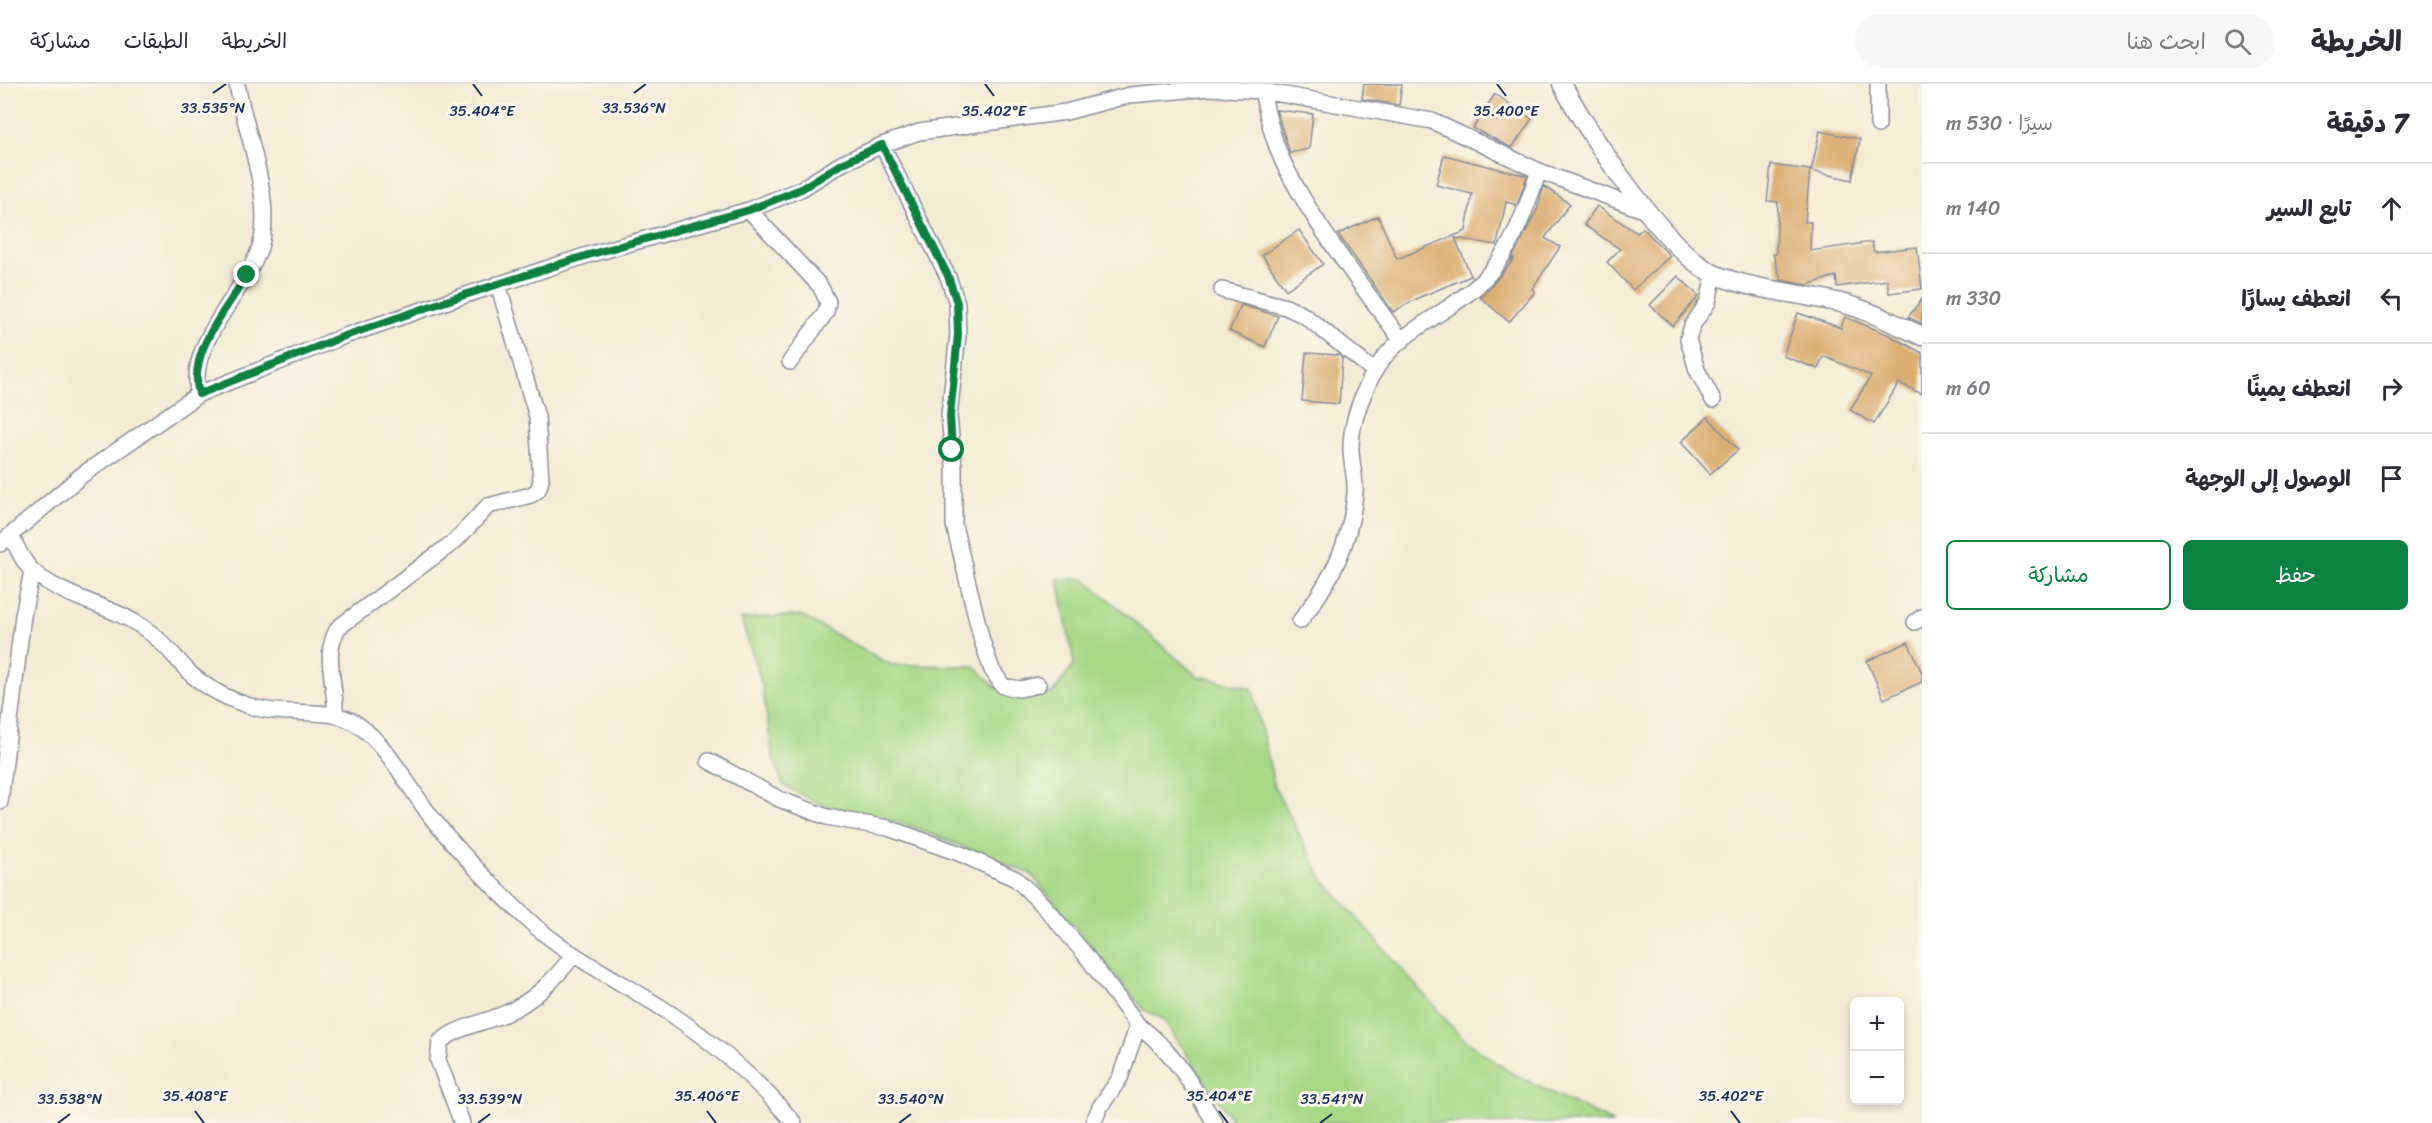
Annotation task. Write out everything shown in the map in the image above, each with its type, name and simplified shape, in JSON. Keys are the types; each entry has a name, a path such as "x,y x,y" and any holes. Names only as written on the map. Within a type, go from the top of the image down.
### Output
{"street":[{"path":"199,394 195,381 198,359 260,249 263,197 237,84"},
{"path":"1562,84 1646,211 1683,252 1714,274 1776,292 1851,306 1922,336"},
{"path":"1878,84 1878,125"},
{"path":"794,1123 748,1077 678,1018 573,956 524,917 464,856 367,732 354,722 335,715 282,713 254,708 224,697 190,673 149,631 48,584 32,571 5,540 82,475 199,394 342,337 498,284 588,255 749,210 801,189 841,164 882,145 919,132 1066,112 1130,95 1201,89 1262,91 1432,121 1539,171 1646,211"},
{"path":"1262,91 1276,143 1287,169 1335,249 1402,341"},
{"path":"882,145 948,276 957,303 958,335 950,416 954,466 954,525 982,641 992,670 1003,686 1020,689 1038,685"},
{"path":"1300,621 1321,595 1344,549 1355,492 1351,450 1353,430 1362,397 1374,371 1402,341 1470,292 1498,264 1520,225 1539,171"},
{"path":"749,210 820,286 828,302 826,312 790,362"},
{"path":"1713,400 1694,364 1688,339 1692,326 1708,302 1714,274"},
{"path":"335,715 336,699 329,645 339,627 455,541 488,506 531,495 538,490 541,481 537,417 498,284"},
{"path":"1222,290 1286,308 1305,316 1374,371"},
{"path":"0,802 23,616 32,571"},
{"path":"709,761 779,799 827,817 888,828 993,867 1016,879 1042,904 1084,953 1138,1025 1160,1041 1215,1123"},
{"path":"462,1123 438,1060 440,1042 464,1029 526,1003 552,982 573,956"},
{"path":"1093,1123 1100,1107 1120,1078 1138,1025"}],"green space":[{"path":"1058,579 1085,579 1197,676 1252,688 1275,788 1323,879 1460,1036 1508,1071 1614,1123 1234,1123 1163,1019 1144,1010 1031,874 911,826 817,803 783,785 772,753 762,685 741,619 800,615 891,665 975,666 993,684 1009,694 1039,696 1053,693 1074,664"}],"building":[{"path":"1364,84 1402,84 1399,105 1362,99"},
{"path":"1495,94 1532,119 1512,148 1473,128"},
{"path":"1276,110 1313,114 1309,149 1290,153"},
{"path":"1820,131 1860,139 1852,180 1811,171"},
{"path":"1444,155 1527,176 1517,205 1506,202 1497,245 1455,238 1471,276 1420,297 1393,312 1338,234 1378,216 1397,259 1466,231 1472,194 1436,185"},
{"path":"1771,165 1810,170 1805,222 1811,222 1810,251 1872,242 1874,252 1917,247 1922,289 1889,293 1887,280 1837,287 1836,276 1807,285 1781,280 1773,254 1776,254 1778,202 1767,201"},
{"path":"1544,186 1570,204 1545,238 1560,247 1532,289 1535,292 1509,322 1481,298 1515,258 1511,260 1537,210"},
{"path":"1597,206 1637,233 1643,228 1670,256 1633,290 1607,262 1620,249 1584,225"},
{"path":"1299,230 1323,264 1286,290 1262,255"},
{"path":"1678,276 1699,296 1673,326 1650,305"},
{"path":"1922,299 1922,324 1908,317"},
{"path":"1241,305 1278,316 1265,347 1229,331"},
{"path":"1798,313 1841,328 1845,317 1887,334 1922,353 1922,394 1899,383 1874,424 1850,410 1871,376 1823,356 1818,369 1783,356"},
{"path":"1306,353 1339,355 1342,358 1339,404 1302,401"},
{"path":"1708,417 1738,450 1710,474 1681,442"},
{"path":"1908,642 1922,673 1922,682 1884,699 1867,661"}],"route":[{"path":"247,275 212,331 198,359 195,381 199,394 342,337 443,302 588,255 749,210 801,189 841,164 882,145 948,276 957,303 958,335 951,380 952,450"}]}
